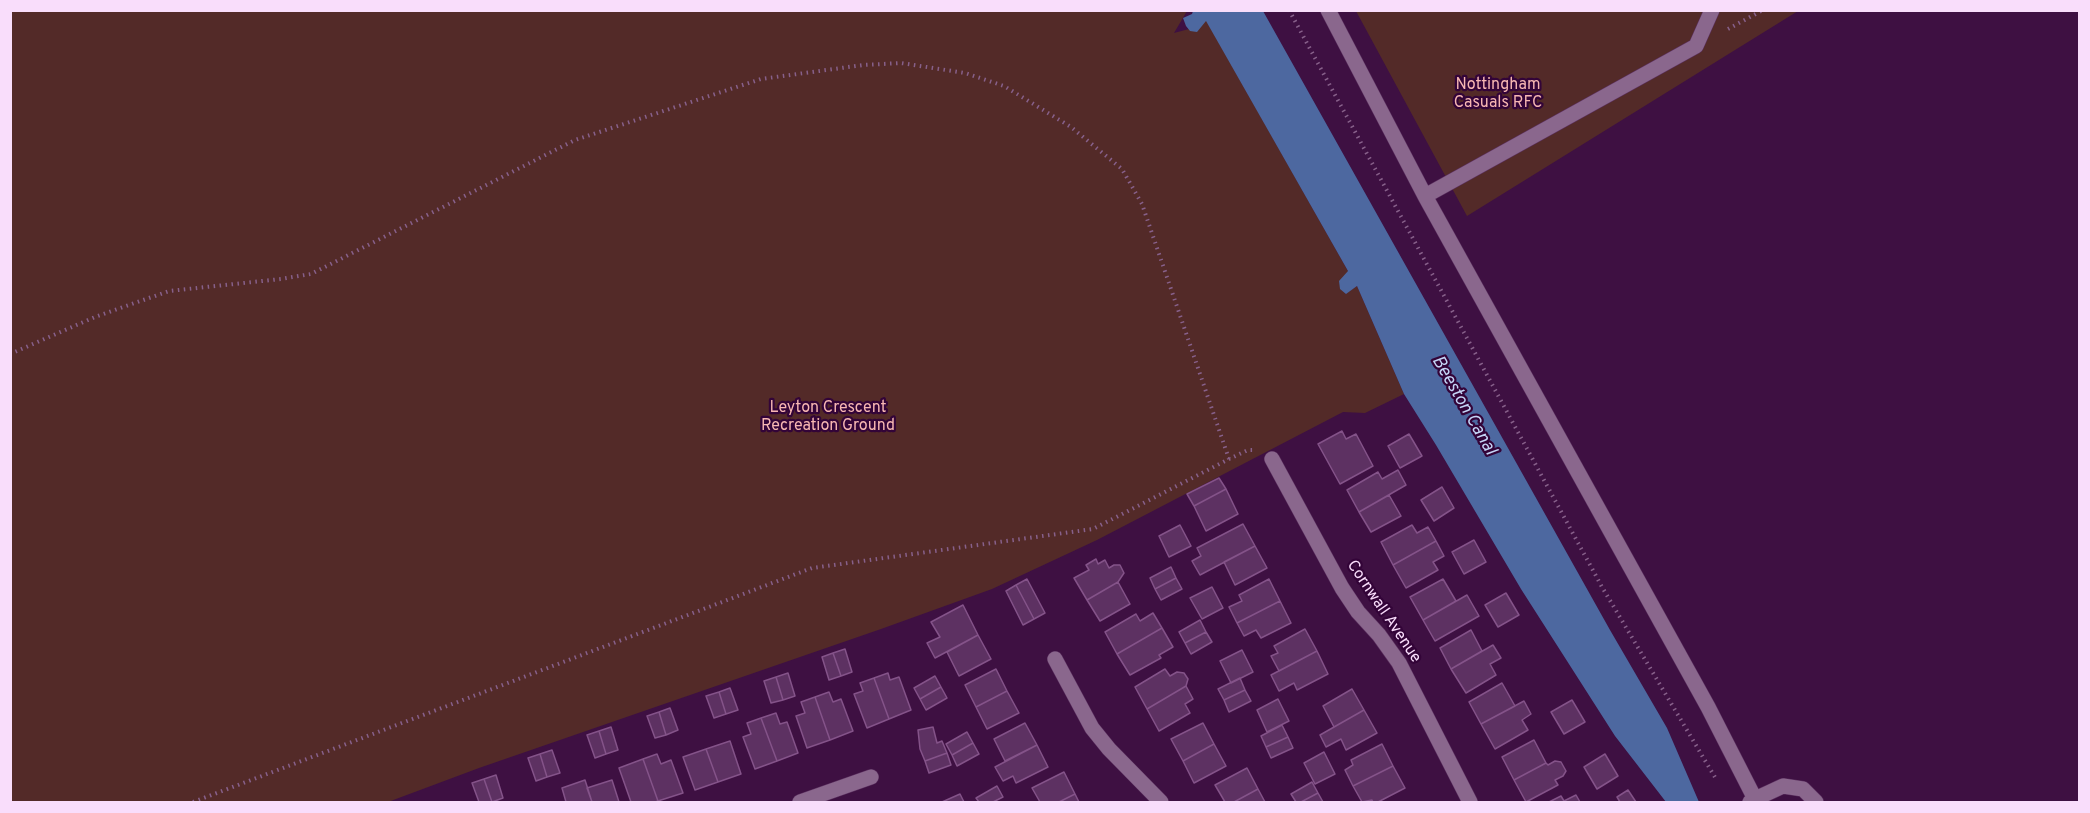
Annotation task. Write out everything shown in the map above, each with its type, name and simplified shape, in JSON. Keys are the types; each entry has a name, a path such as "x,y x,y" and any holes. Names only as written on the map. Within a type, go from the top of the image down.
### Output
{"street":[{"path":"1328,10 1425,195 1702,697 1753,800 1783,786 1803,789 1816,802"},
{"path":"1425,195 1696,46 1712,10"},
{"name":"Cornwall Avenue","path":"1272,459 1342,588 1399,663 1470,802"},
{"path":"1055,659 1092,728 1109,749 1161,802"},
{"path":"800,802 871,777"}],"path":[{"path":"1289,10 1602,587 1719,784"},
{"path":"10,354 95,317 169,291 310,274 575,140 761,79 863,65 901,63 965,73 1004,86 1071,128 1122,169 1142,204 1229,459"},
{"path":"193,802 812,568 1093,529 1248,450 1267,453 1272,459"}],"green space":[{"name":"Leyton Crescent Recreation Ground","path":"10,11 1187,11 1174,33 1189,29 1206,20 1348,271 1345,294 1357,286 1404,394 1365,413 1343,412 1097,540 992,589 479,768 388,802 11,802"},
{"name":"Nottingham Casuals RFC","path":"1356,11 1798,11 1467,216"}],"water":[{"name":"Beeston Canal","path":"1193,11 1263,11 1667,728 1699,802 1666,802 1615,736 1521,589 1404,394 1357,286 1346,294 1340,289 1339,281 1348,271 1206,21 1197,32 1190,31 1186,26 1183,18 1192,14"}],"building":[{"path":"1342,431 1346,439 1356,434 1373,466 1340,484 1318,444"},
{"path":"1409,434 1422,456 1400,468 1388,446"},
{"path":"1398,470 1406,485 1359,512 1347,490 1378,472 1382,479"},
{"path":"1219,478 1226,489 1194,506 1187,494"},
{"path":"1442,487 1454,508 1434,521 1421,500"},
{"path":"1226,489 1238,514 1206,531 1194,506"},
{"path":"1389,495 1401,516 1371,532 1359,512"},
{"path":"1243,524 1255,546 1200,575 1192,561 1201,556 1197,548"},
{"path":"1180,525 1191,546 1169,557 1159,536"},
{"path":"1412,525 1417,533 1428,527 1436,541 1393,565 1381,542"},
{"path":"1474,540 1486,562 1464,574 1452,552"},
{"path":"1436,541 1444,556 1433,562 1438,570 1406,588 1393,565"},
{"path":"1255,546 1267,568 1235,585 1224,562"},
{"path":"1096,559 1098,564 1105,560 1109,568 1120,565 1124,573 1118,582 1087,600 1074,578 1089,570 1086,565"},
{"path":"1171,567 1176,578 1155,589 1150,578"},
{"path":"1176,578 1182,589 1161,600 1155,589"},
{"path":"1027,579 1045,613 1034,619 1016,585"},
{"path":"1269,579 1280,601 1237,623 1229,607 1242,601 1239,595"},
{"path":"1443,579 1456,601 1423,620 1410,597"},
{"path":"1118,582 1130,604 1100,621 1087,600"},
{"path":"1016,585 1034,619 1023,625 1006,591"},
{"path":"1212,587 1223,608 1202,619 1190,598"},
{"path":"1506,593 1519,615 1498,627 1485,605"},
{"path":"1467,595 1479,616 1435,641 1423,620"},
{"path":"1280,601 1291,623 1261,638 1256,630 1244,636 1237,623"},
{"path":"963,605 978,635 935,658 927,643 940,637 931,622"},
{"path":"1153,613 1162,628 1117,654 1105,632 1136,614 1140,621"},
{"path":"1200,620 1206,632 1185,643 1179,632"},
{"path":"1162,628 1173,647 1159,655 1161,658 1130,675 1117,654"},
{"path":"1305,629 1317,651 1279,671 1271,656 1278,653 1274,646"},
{"path":"1471,630 1482,651 1451,669 1440,648"},
{"path":"1206,632 1212,642 1191,654 1185,643"},
{"path":"978,635 991,659 959,676 947,652"},
{"path":"1493,645 1501,658 1490,664 1496,675 1466,693 1451,669"},
{"path":"845,649 852,672 841,676 833,653"},
{"path":"1242,650 1253,672 1231,683 1220,661"},
{"path":"1317,651 1328,674 1297,690 1294,683 1279,691 1271,675"},
{"path":"833,653 841,676 829,680 822,657"},
{"path":"996,669 1007,691 976,707 965,685"},
{"path":"1165,669 1170,676 1177,672 1184,673 1188,679 1186,686 1147,709 1135,687"},
{"path":"788,673 795,696 783,700 776,677"},
{"path":"888,673 890,680 899,677 911,710 889,719 874,678"},
{"path":"935,676 941,687 920,699 914,688"},
{"path":"776,677 783,700 771,703 764,681"},
{"path":"874,678 889,719 867,728 854,694 863,691 860,683"},
{"path":"1240,678 1245,690 1224,700 1218,689"},
{"path":"1502,683 1515,706 1481,724 1469,702"},
{"path":"1186,686 1193,699 1185,704 1190,713 1159,731 1147,709"},
{"path":"941,687 947,698 926,710 920,699"},
{"path":"730,688 738,710 726,714 719,692"},
{"path":"1352,689 1364,710 1334,727 1323,706"},
{"path":"1245,690 1251,701 1229,712 1224,700"},
{"path":"1007,691 1019,713 987,729 976,707"},
{"path":"719,692 726,714 714,718 706,696"},
{"path":"829,692 833,702 841,699 853,731 830,740 815,697"},
{"path":"815,697 830,740 807,748 796,716 805,713 801,702"},
{"path":"1278,699 1289,721 1267,732 1257,710"},
{"path":"1572,700 1585,722 1564,734 1551,712"},
{"path":"1524,701 1531,714 1522,720 1528,730 1495,749 1481,724"},
{"path":"670,708 678,730 666,735 659,712"},
{"path":"1364,710 1377,733 1346,750 1341,739 1326,747 1320,735"},
{"path":"659,712 666,735 655,738 647,716"},
{"path":"776,713 780,724 787,722 798,753 777,761 761,718"},
{"path":"761,718 777,761 755,769 743,737 751,734 747,723"},
{"path":"1025,723 1037,745 1005,761 994,739"},
{"path":"1203,723 1214,744 1183,761 1171,739"},
{"path":"1282,725 1288,737 1266,747 1261,736"},
{"path":"611,727 618,750 606,754 599,731"},
{"path":"933,727 937,743 942,741 947,753 925,761 920,749 918,730"},
{"path":"599,731 606,754 595,758 587,735"},
{"path":"967,732 973,743 952,755 946,744"},
{"path":"1288,737 1293,748 1271,758 1266,747"},
{"path":"1534,740 1546,763 1514,780 1502,757"},
{"path":"730,741 741,774 718,782 706,749"},
{"path":"973,743 979,754 957,766 952,755"},
{"path":"1214,744 1226,766 1194,783 1183,761"},
{"path":"1382,744 1393,766 1353,786 1345,770 1353,765 1351,760"},
{"path":"1037,745 1048,767 1016,783 1013,776 1003,781 995,767"},
{"path":"706,749 718,782 695,790 683,757"},
{"path":"552,750 560,773 547,777 540,754"},
{"path":"1324,752 1335,774 1315,784 1304,763"},
{"path":"947,753 951,765 929,773 925,761"},
{"path":"540,754 547,777 536,781 528,758"},
{"path":"657,754 661,764 671,760 683,793 658,801 643,759"},
{"path":"1605,754 1618,776 1597,789 1584,767"},
{"path":"643,759 658,801 631,802 619,768"},
{"path":"1555,761 1561,762 1566,771 1563,776 1555,780 1558,785 1526,802 1514,780 1546,763 1548,765"},
{"path":"1393,766 1405,788 1378,802 1372,800 1362,802 1353,786"},
{"path":"1247,768 1258,789 1234,802 1225,802 1215,785"},
{"path":"1064,772 1075,794 1059,802 1040,802 1032,788"},
{"path":"496,775 503,798 492,802 484,779"},
{"path":"484,779 492,802 479,802 472,783"},
{"path":"585,780 592,802 566,802 562,788"},
{"path":"612,780 619,802 592,802 587,788"},
{"path":"1312,782 1318,793 1301,802 1296,802 1291,794"},
{"path":"997,786 1003,797 993,802 979,802 976,798"},
{"path":"1258,789 1265,802 1234,802"},
{"path":"1628,790 1636,802 1620,802 1617,797"},
{"path":"1318,793 1323,802 1301,802"},
{"path":"960,794 964,802 942,802"},
{"path":"1075,794 1079,802 1059,802"},
{"path":"1576,795 1580,802 1549,802 1561,796 1564,801"}]}
